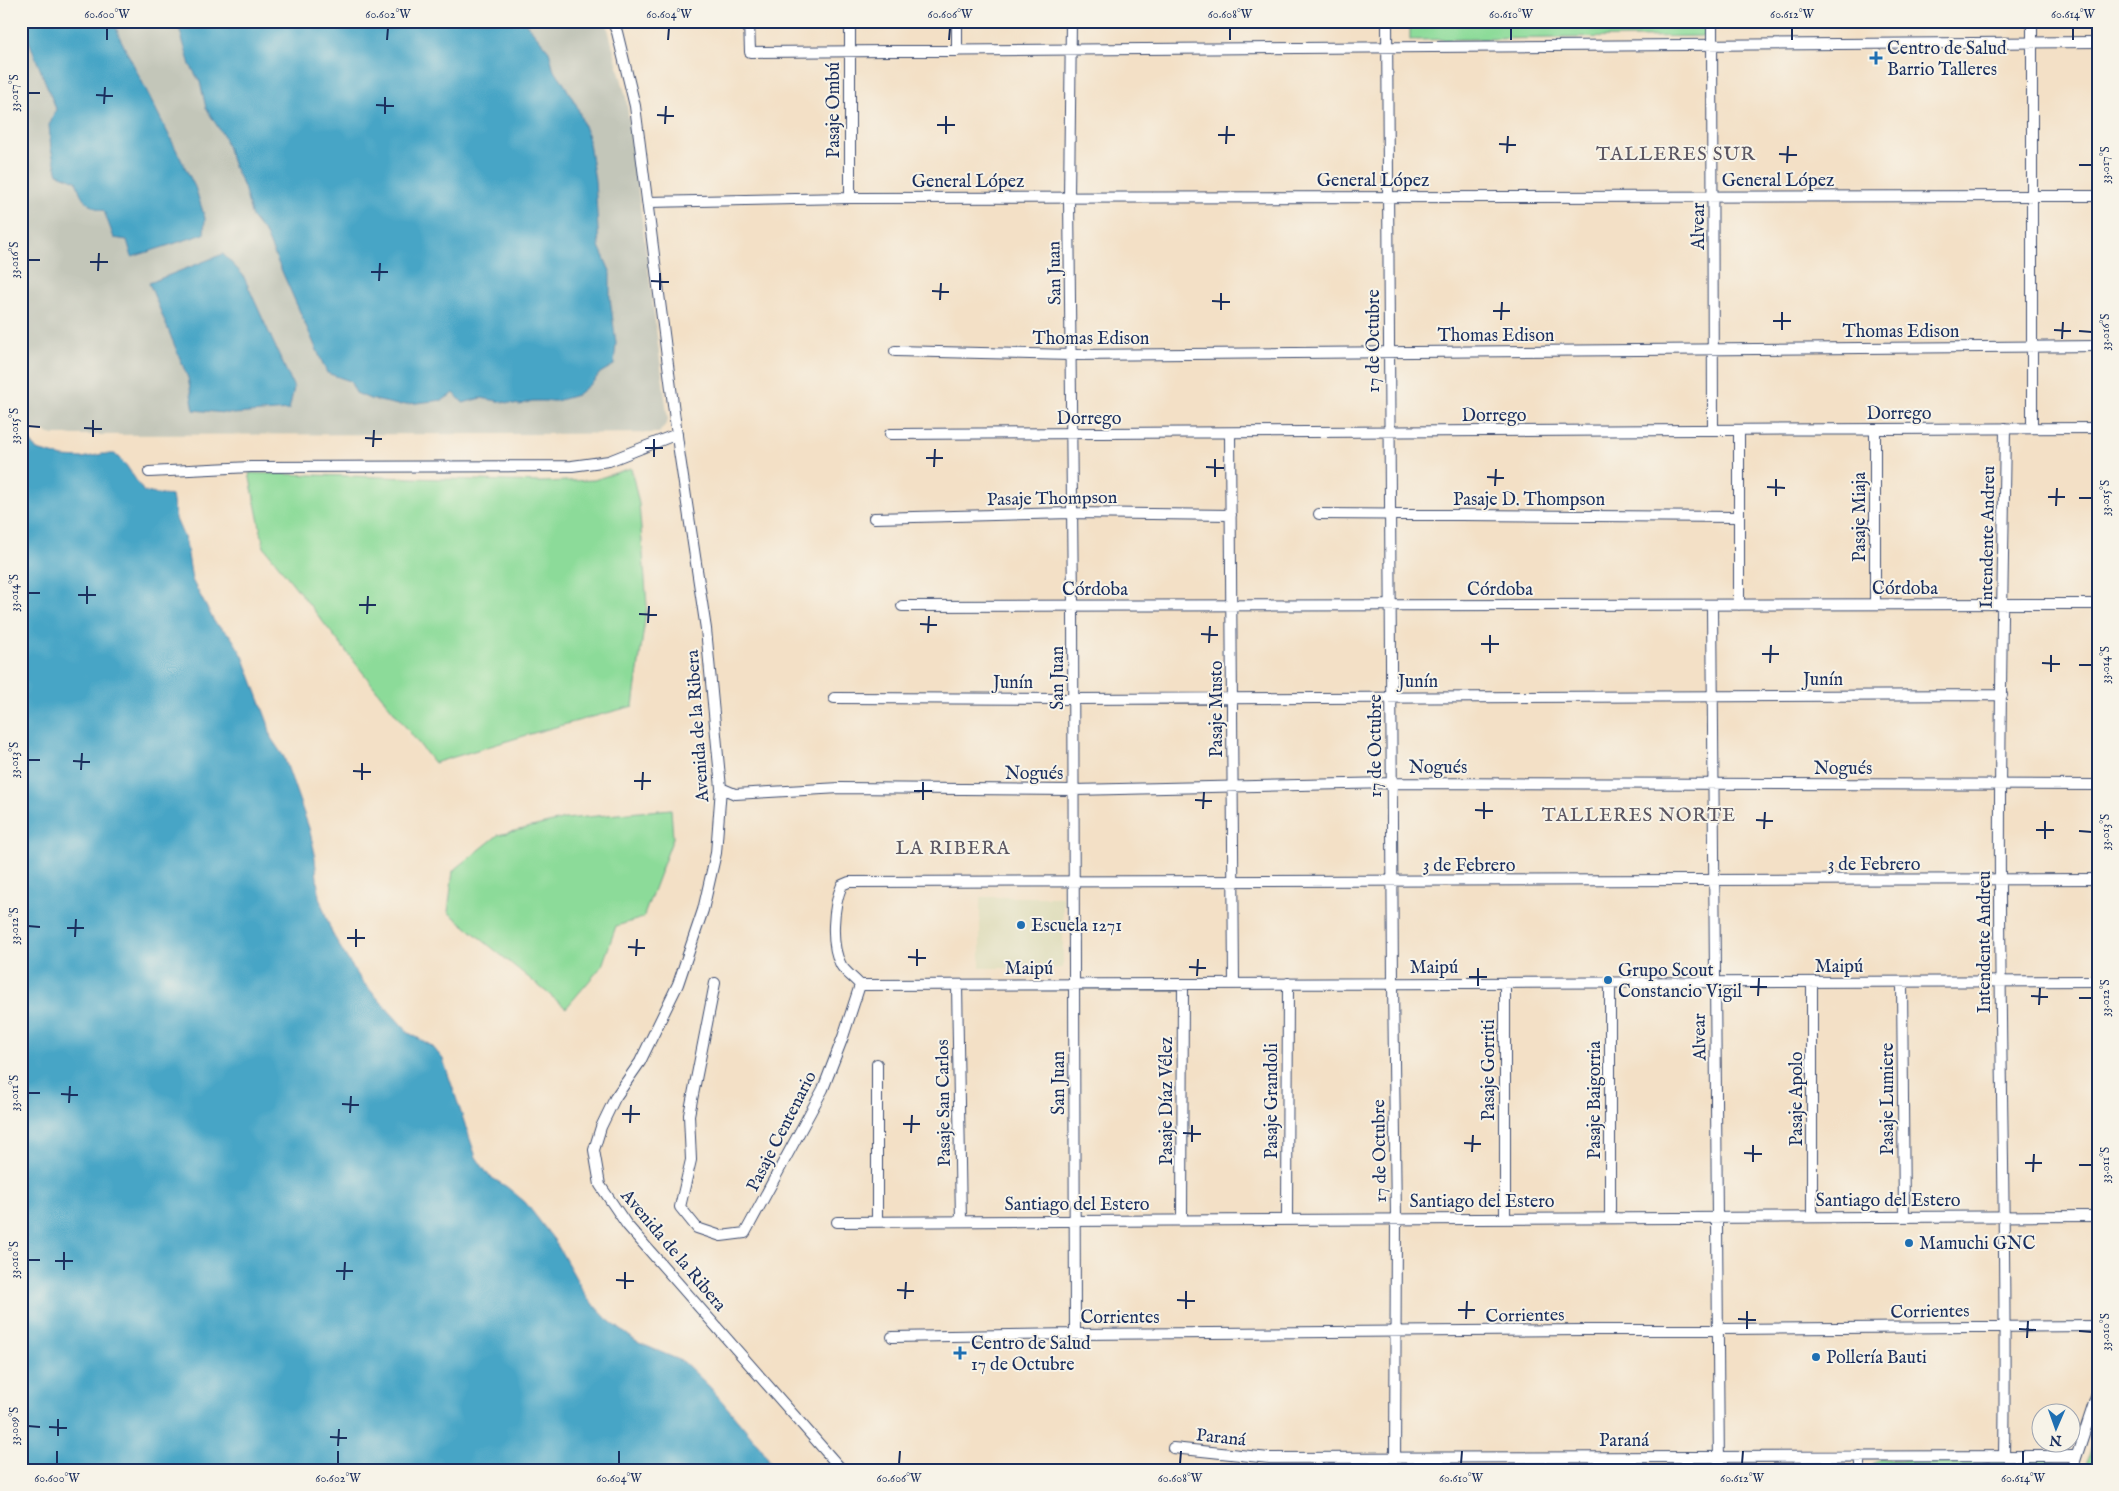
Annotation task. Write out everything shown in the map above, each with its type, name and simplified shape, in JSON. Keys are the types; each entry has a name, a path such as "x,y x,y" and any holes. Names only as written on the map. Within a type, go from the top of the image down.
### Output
{"street":[{"name":"Avenida de la Ribera","path":"612,21 618,32 636,106 677,434 706,629 720,788 716,853 703,910 678,984 640,1062 615,1098 601,1127 594,1150 600,1184 627,1225 842,1470"},
{"path":"749,21 750,52 2098,42"},
{"name":"Pasaje Ombú","path":"850,21 850,198"},
{"path":"957,21 958,51"},
{"name":"San Juan","path":"1071,21 1069,197 1074,699 1075,1334"},
{"name":"17 de Octubre","path":"1387,21 1396,1218 1395,1470"},
{"name":"Alvear","path":"1712,21 1714,196 1713,430"},
{"path":"2032,21 2032,428"},
{"name":"General López","path":"648,202 850,198 1069,197 2098,196"},
{"name":"Thomas Edison","path":"895,351 1071,354 2098,346"},
{"name":"Intendente Andreu","path":"2004,1456 2006,1326 2002,1216 2000,880 2005,428"},
{"name":"Dorrego","path":"890,434 1072,435 2098,428"},
{"name":"Pasaje Miaja","path":"1875,429 1875,604"},
{"path":"1739,430 1739,605"},
{"path":"149,472 251,467 572,466 609,461 677,434"},
{"name":"Pasaje Musto","path":"1230,434 1234,984"},
{"name":"Pasaje Thompson","path":"874,518 1072,513 1231,514"},
{"name":"Pasaje D. Thompson","path":"1319,514 1739,517"},
{"name":"Córdoba","path":"902,606 2098,604"},
{"name":"Alvear","path":"1712,605 1719,1470"},
{"name":"Junín","path":"834,698 1074,699 2002,695"},
{"name":"Nogués","path":"720,788 735,794 840,788 1074,790 1392,784 2098,785"},
{"name":"3 de Febrero","path":"860,985 842,967 837,955 835,910 837,896 842,885 849,882 2098,879"},
{"name":"Maipú","path":"860,985 2098,981"},
{"name":"Pasaje Baigorria","path":"1610,982 1610,1217"},
{"name":"Pasaje Apolo","path":"1812,982 1812,1216"},
{"name":"Pasaje Lumiere","path":"1902,982 1904,1216"},
{"name":"Pasaje Centenario","path":"715,983 689,1115 691,1160 680,1207 697,1228 721,1236 745,1233 823,1089 860,985"},
{"name":"Pasaje Grandoli","path":"1287,1219 1288,983"},
{"name":"Pasaje Gorriti","path":"1505,983 1505,1218"},
{"name":"Pasaje San Carlos","path":"957,984 961,1221"},
{"name":"Pasaje Díaz Vélez","path":"1182,1219 1183,984"},
{"path":"877,1064 877,1222"},
{"name":"Santiago del Estero","path":"837,1222 2098,1216"},
{"name":"Corrientes","path":"892,1337 2098,1326"},
{"path":"2072,1470 2098,1391"},
{"name":"Paraná","path":"1173,1448 1269,1458 2076,1456"},
{"path":"1860,1456 1860,1470"}],"shaded area":[{"path":"21,21 606,21 626,97 668,421 659,433 542,434 54,435 22,426"},
{"name":"Escuela 1271","path":"980,897 1063,897 1063,968 980,968"}],"green space":[{"path":"1410,21 1708,21 1708,36 1410,40"},
{"path":"631,468 639,504 647,605 633,706 434,763 264,547 249,473 541,482 594,480"},
{"path":"671,809 673,838 643,918 616,926 602,966 566,1008 448,912 453,871 498,835 565,819"},
{"path":"2098,1424 2098,1470 2085,1470"},
{"path":"2053,1459 2059,1464 2058,1470 1872,1470 1873,1465 1880,1460"}],"water":[{"path":"21,21 114,21 119,36 195,187 205,218 204,234 132,257 127,240 114,238 104,211 88,204 80,192 76,181 58,174 51,149 49,125 56,109"},
{"path":"177,21 524,21 549,51 554,71 560,77 577,106 588,137 595,181 599,246 610,271 610,299 616,343 614,365 600,373 594,381 577,395 556,401 532,401 520,405 481,398 463,403 454,393 443,400 398,405 370,399 356,393 350,381 327,373 265,233 252,217 244,187 234,167 224,137 206,108 200,82 190,65"},
{"path":"223,254 243,275 294,388 289,410 234,414 194,410 188,378 149,283"},
{"path":"21,430 37,450 63,457 82,458 102,454 115,454 126,465 144,492 172,496 176,519 186,542 192,580 215,623 230,635 243,656 268,723 271,738 284,757 309,828 314,849 319,897 332,933 346,957 362,981 409,1033 432,1046 443,1059 476,1157 489,1176 507,1187 525,1202 555,1241 587,1298 608,1320 637,1342 684,1362 710,1387 762,1449 775,1470 21,1470"}],"place":[{"name":"Centro de Salud Barrio Talleres","path":"1876,58"},
{"name":"Escuela 1271","path":"1021,925"},
{"name":"Grupo Scout Constancio Vigil","path":"1608,980"},
{"name":"Mamuchi GNC","path":"1909,1243"},
{"name":"Centro de Salud 17 de Octubre","path":"960,1353"},
{"name":"Pollería Bauti","path":"1816,1357"}],"district":[{"name":"TALLERES SUR","path":"1676,153"},
{"name":"TALLERES NORTE","path":"1639,814"},
{"name":"LA RIBERA","path":"953,847"}]}
